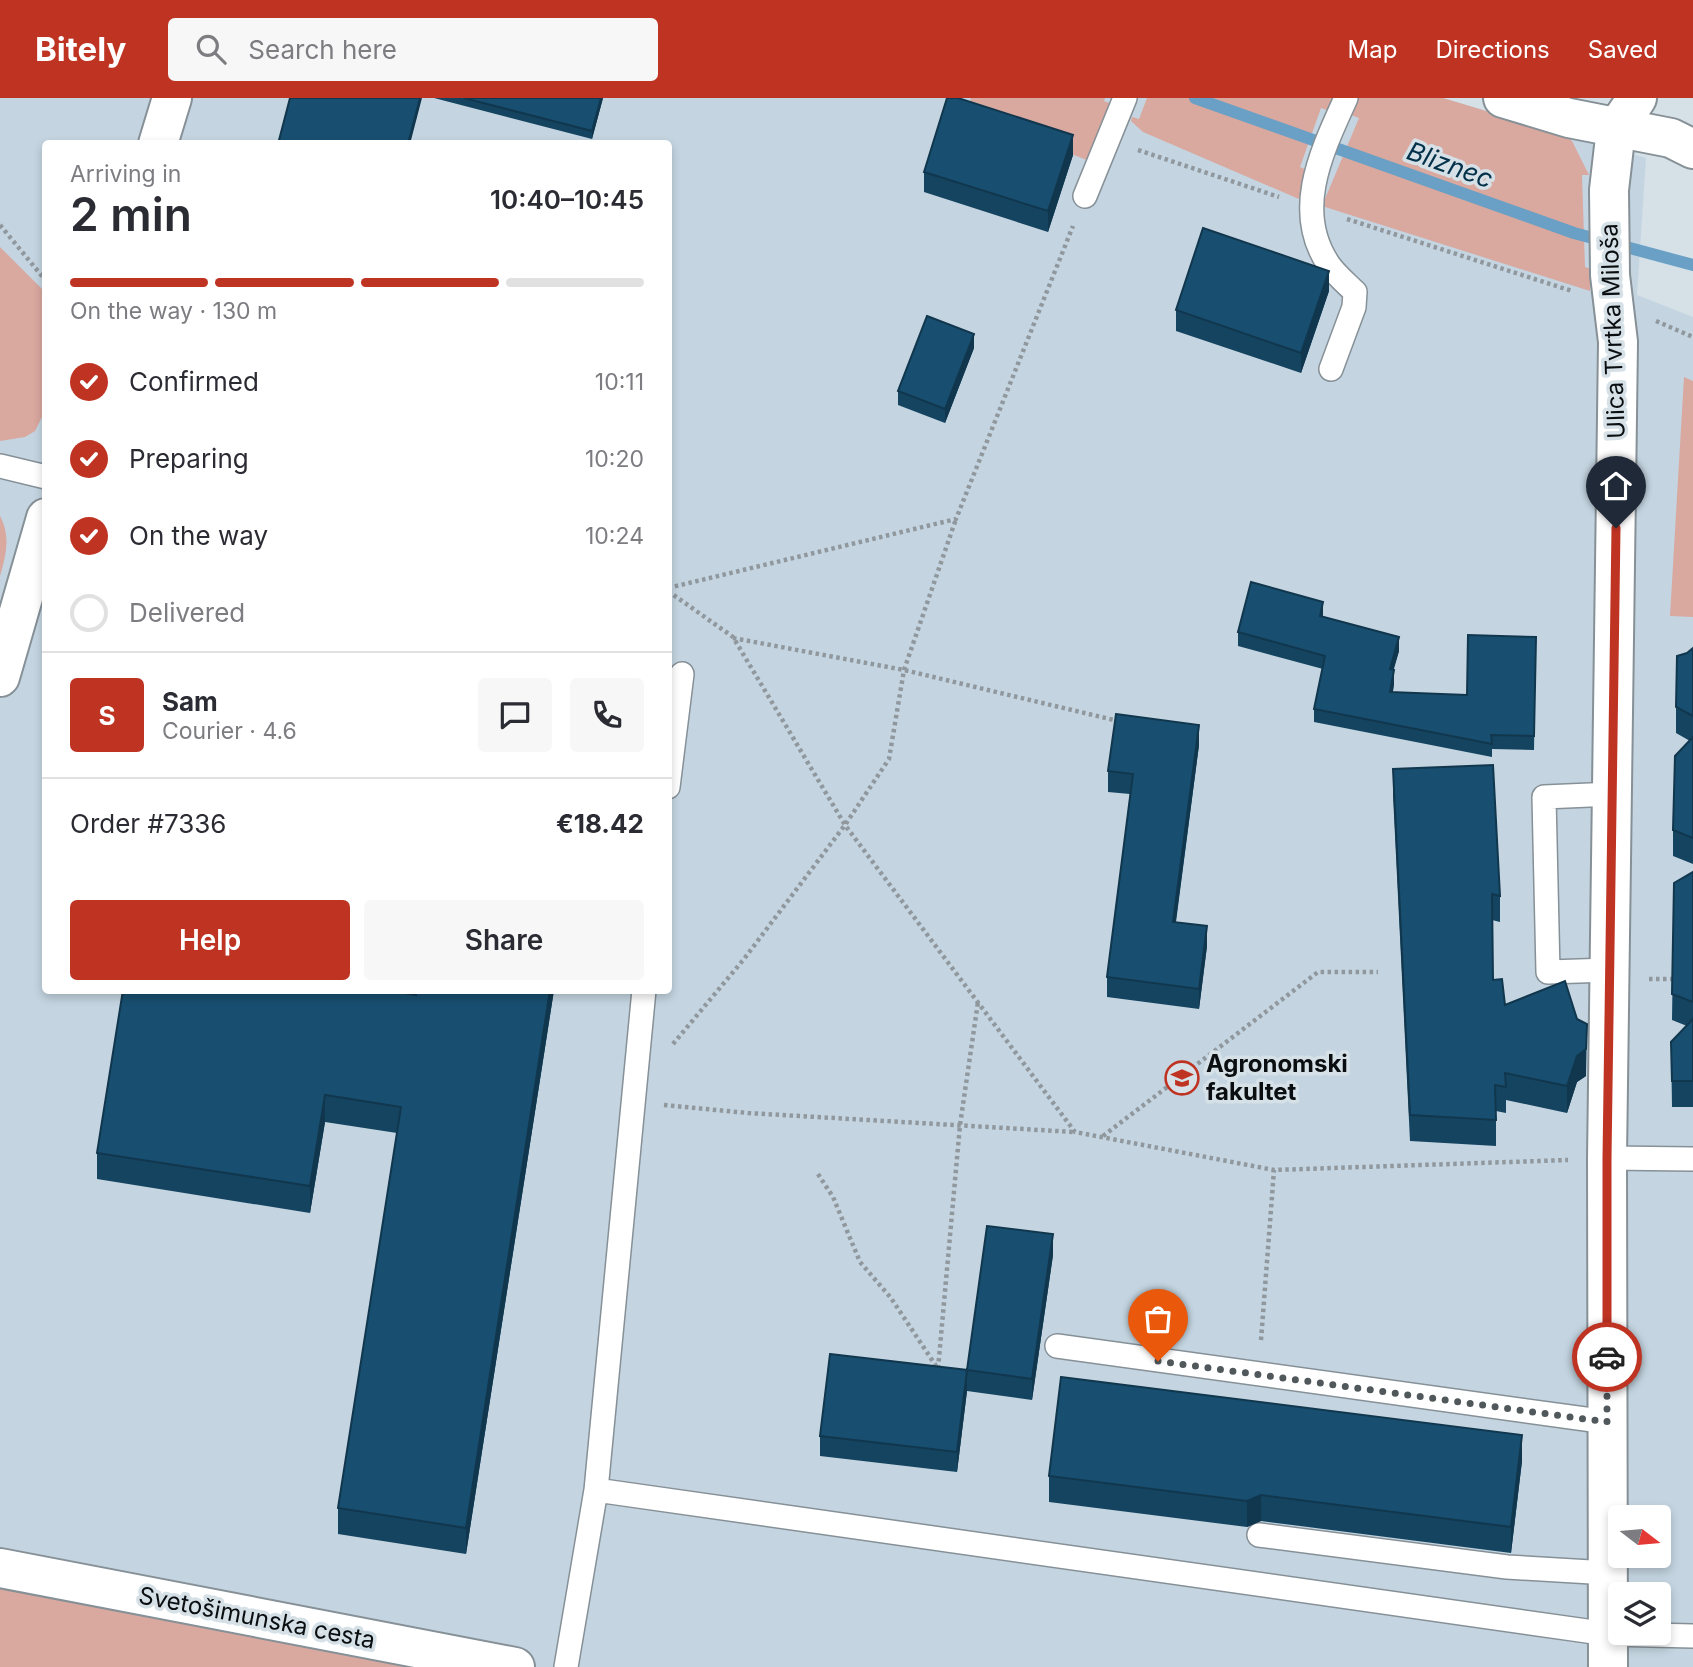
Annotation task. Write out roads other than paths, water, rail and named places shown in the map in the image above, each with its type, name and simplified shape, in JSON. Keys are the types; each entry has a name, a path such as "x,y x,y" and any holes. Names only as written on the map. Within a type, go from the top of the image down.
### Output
{"street":[{"path":"159,140 172,98"},
{"path":"1503,98 1616,129 1671,138 1693,149"},
{"path":"1616,129 1637,98"},
{"name":"Ulica Tvrtka Miloša","path":"1608,1651 1607,1158 1623,975 1612,794 1618,342 1612,290 1609,190 1616,129"},
{"path":"0,677 42,532"},
{"name":"Svetošimunska cesta","path":"0,1568 515,1667"}],"lane":[{"path":"1085,196 1122,105"},
{"path":"1331,369 1354,307 1355,292 1329,265 1310,223 1309,207 1316,172 1342,107"},
{"path":"0,466 42,476"},
{"path":"672,755 682,674"},
{"path":"1612,794 1544,797 1548,972 1623,975"},
{"path":"566,1667 596,1490 644,994"},
{"path":"1607,1158 1693,1158"},
{"path":"1057,1346 1258,1376 1607,1422"},
{"path":"596,1490 1608,1651 1693,1636"},
{"path":"1259,1535 1507,1567 1608,1573"}],"waterway":[{"name":"Bliznec","path":"1195,98 1574,233 1693,265"}],"place":[{"name":"Agronomski fakultet","path":"1182,1078"}]}
